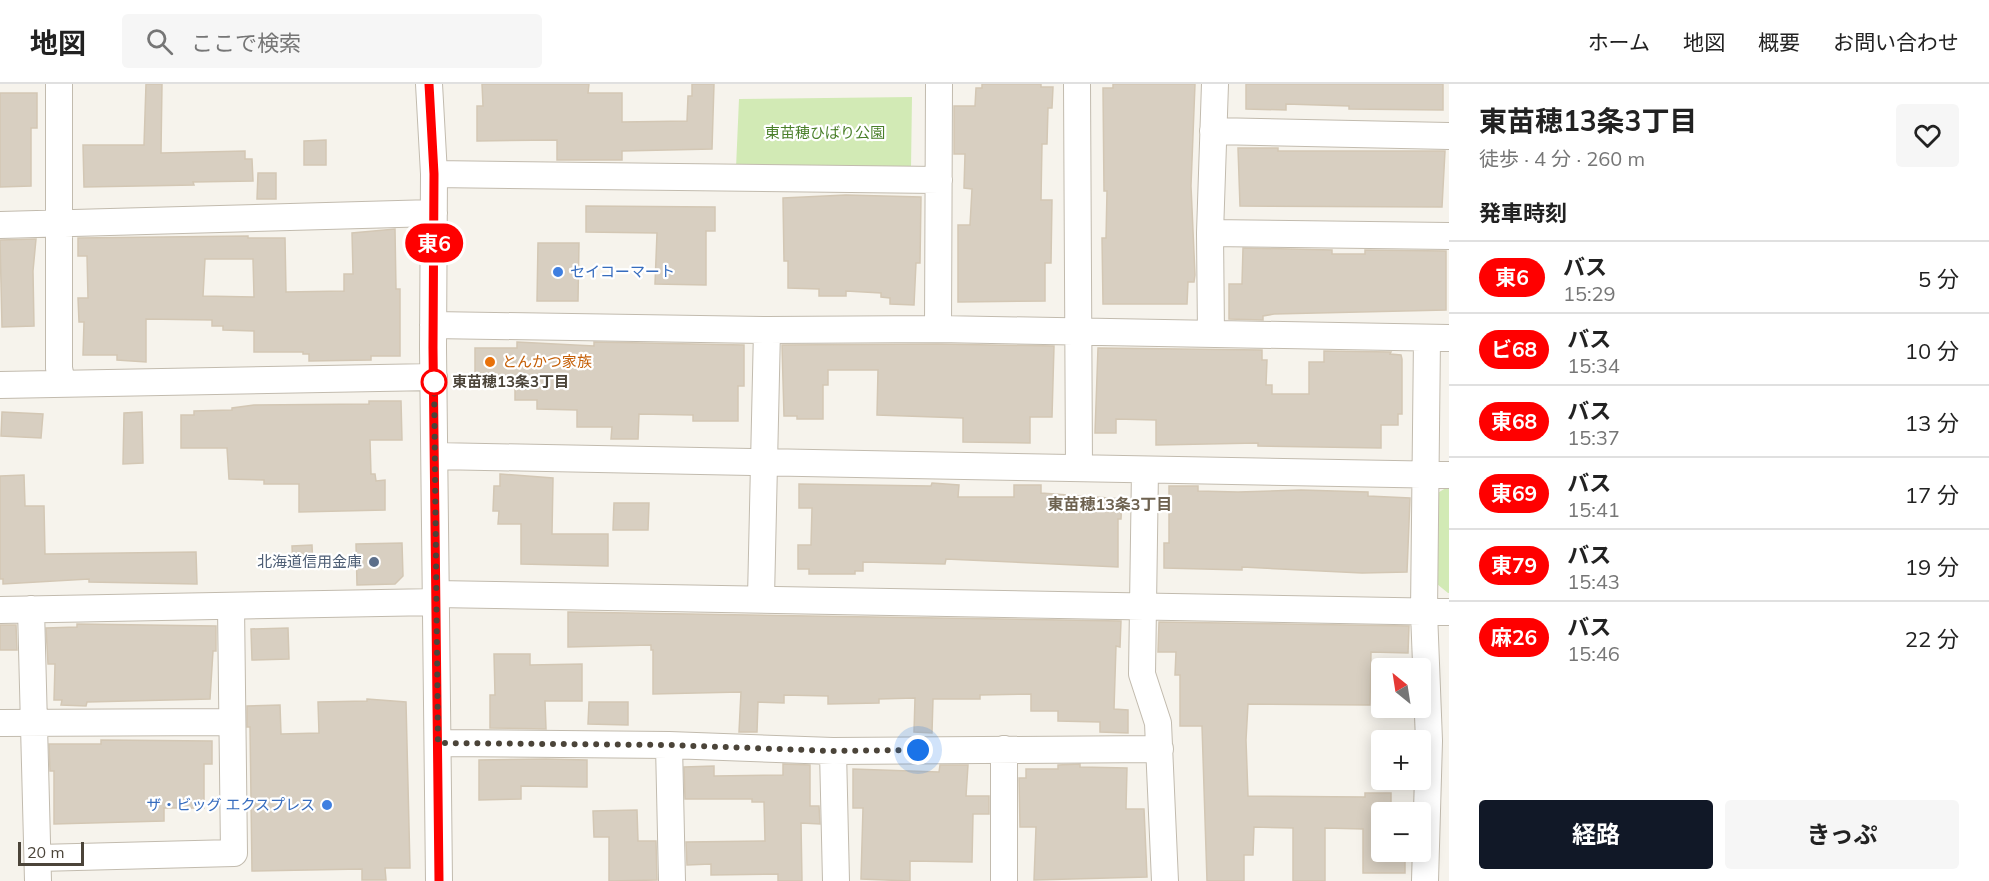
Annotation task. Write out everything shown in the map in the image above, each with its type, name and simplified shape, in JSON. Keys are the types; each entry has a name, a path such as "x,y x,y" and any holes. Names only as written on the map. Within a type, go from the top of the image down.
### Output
{"street":[{"path":"59,84 59,368 62,383"},
{"path":"429,84 434,174 433,325 439,881"},
{"path":"938,329 939,84"},
{"path":"1077,84 1079,468"},
{"path":"1211,334 1210,233 1215,84"},
{"path":"1213,131 1449,136"},
{"path":"434,174 939,180"},
{"path":"0,225 434,213"},
{"path":"1210,233 1449,236"},
{"path":"433,325 767,330 938,329 1077,334 1438,338 1439,741 1433,879"},
{"path":"761,598 767,330"},
{"path":"0,385 434,377"},
{"path":"435,456 1438,475"},
{"path":"1145,470 1145,606 1142,674 1158,723 1165,881"},
{"path":"0,610 231,606 436,598 761,598 1437,612"},
{"path":"31,609 38,870 234,853 231,606"},
{"path":"0,723 232,722"},
{"path":"438,743 669,745 833,751 1160,748"},
{"path":"669,745 672,881"},
{"path":"1004,749 1004,881"},
{"path":"833,751 836,881"}],"green space":[{"name":"東苗穂ひばり公園","path":"912,97 911,168 736,168 739,99"},
{"path":"1449,486 1448,593 1437,584 1436,494"}],"building":[{"path":"146,84 162,84 161,153 245,151 245,159 252,159 253,181 193,182 194,185 84,187 83,145 144,145"},
{"path":"482,84 589,84 588,93 622,93 622,122 687,121 688,96 692,96 692,84 714,84 712,149 622,151 622,160 557,160 557,140 477,141 477,106 483,106"},
{"path":"982,84 1041,84 1041,87 1053,87 1052,108 1048,108 1047,144 1042,144 1041,200 1052,200 1051,263 1045,263 1045,301 958,302 958,225 970,225 972,189 964,188 965,154 954,154 954,106 975,106 976,88 982,88"},
{"path":"1113,84 1195,84 1191,186 1195,275 1194,282 1188,282 1187,304 1103,304 1102,238 1106,238 1107,191 1104,191 1103,88 1113,88"},
{"path":"1246,84 1443,84 1443,110 1349,109 1349,106 1286,104 1286,110 1246,109"},
{"path":"0,93 37,93 37,128 31,128 31,186 0,187"},
{"path":"326,140 326,165 304,165 304,141"},
{"path":"1238,148 1278,148 1278,151 1445,151 1442,207 1240,206"},
{"path":"258,173 276,173 276,199 257,199"},
{"path":"846,195 921,197 920,263 916,263 914,305 890,304 890,298 881,297 881,293 846,291 846,296 819,296 819,289 788,288 788,261 784,261 783,198"},
{"path":"586,206 715,207 715,231 706,231 706,285 655,284 657,233 586,232"},
{"path":"395,229 396,289 400,289 400,356 371,356 371,360 309,361 309,354 303,354 303,352 254,352 254,331 223,330 223,326 212,326 212,320 146,319 146,362 117,360 117,355 83,355 84,322 79,322 78,298 88,298 87,256 78,256 78,238 248,236 248,238 285,238 286,292 344,291 344,274 353,274 352,233","holes":["205,259 253,259 254,297 203,296"]},
{"path":"36,239 33,271 34,326 2,327 0,240"},
{"name":"セイコーマート","path":"538,243 579,243 578,301 537,301"},
{"path":"1243,248 1332,250 1332,254 1365,254 1365,250 1446,251 1446,310 1274,314 1263,316 1263,320 1229,319 1229,284 1242,284"},
{"path":"517,342 594,346 594,342 744,345 744,386 738,386 738,421 693,421 693,415 639,414 638,439 611,439 612,427 577,427 577,410 537,409 537,400 515,400 515,377 475,377 475,348 517,348"},
{"path":"782,345 1054,346 1052,417 1030,417 1030,443 963,442 963,418 877,415 878,370 828,370 828,385 823,385 823,419 797,419 797,416 784,416"},
{"path":"1098,348 1262,350 1262,360 1267,360 1266,385 1272,385 1272,394 1309,394 1309,362 1324,362 1324,351 1391,352 1390,354 1401,355 1402,359 1402,414 1398,414 1398,425 1381,425 1381,448 1258,446 1258,443 1156,445 1156,420 1116,419 1116,433 1095,433"},
{"path":"369,401 401,401 402,440 370,440 371,474 375,474 376,481 385,480 385,510 299,512 299,484 264,484 264,480 229,479 227,448 181,448 181,415 194,415 194,411 232,410 232,408 254,405 369,404"},
{"path":"2,412 43,414 41,438 1,436"},
{"path":"142,412 143,463 123,464 124,413"},
{"path":"500,474 553,478 552,534 608,534 608,566 521,564 521,524 498,524 499,511 493,511 494,486 500,486"},
{"path":"24,475 25,506 44,506 45,554 196,552 197,584 89,582 89,579 3,584 3,579 0,579 0,476"},
{"path":"932,483 959,485 958,497 1014,497 1014,485 1041,485 1041,493 1122,499 1121,519 1118,519 1118,567 946,559 945,564 863,562 863,571 855,571 855,574 809,574 809,569 798,569 798,545 811,545 812,508 799,508 799,484 931,486"},
{"path":"1169,486 1198,486 1198,491 1368,492 1368,496 1410,498 1407,572 1362,573 1242,567 1242,570 1164,568 1164,543 1169,543"},
{"path":"614,503 649,503 648,530 613,530"},
{"path":"402,543 403,576 395,584 357,585 356,544"},
{"path":"312,545 313,567 293,568 292,546"},
{"path":"568,612 1121,621 1120,647 1116,646 1114,709 1128,710 1128,733 1100,732 1100,722 1058,721 1058,711 1031,711 1031,694 980,695 980,699 933,699 932,733 914,732 915,698 879,699 879,703 828,704 828,696 784,695 784,703 758,702 757,732 739,732 741,692 653,694 651,645 568,647"},
{"path":"1159,622 1409,626 1408,653 1371,652 1370,705 1248,704 1246,740 1248,796 1365,797 1365,793 1391,793 1391,802 1371,802 1371,862 1405,862 1405,873 1363,873 1363,829 1325,828 1325,881 1293,881 1293,828 1254,827 1253,855 1244,855 1244,881 1207,881 1202,726 1180,726 1180,675 1175,675 1176,652 1158,652"},
{"path":"77,624 216,626 216,651 213,651 210,699 87,702 86,706 61,705 62,700 54,700 55,664 48,664 46,628 77,627"},
{"path":"0,625 16,625 17,650 0,650"},
{"path":"288,628 289,659 252,660 251,629"},
{"path":"494,654 530,654 530,665 582,664 582,701 545,701 546,729 490,728 490,695 495,695"},
{"path":"367,699 406,702 410,868 385,868 386,880 362,880 362,869 252,871 250,727 247,727 247,706 280,705 281,734 319,733 318,702 367,701"},
{"path":"589,702 628,702 628,725 588,724"},
{"path":"101,740 212,741 212,764 204,764 204,808 164,808 164,821 54,824 54,771 50,771 49,744 101,744"},
{"path":"479,760 587,760 587,787 521,786 521,799 479,800"},
{"path":"783,764 810,765 810,806 819,806 820,824 801,823 802,881 778,881 778,874 711,875 711,864 687,865 686,842 765,841 764,802 752,802 752,799 685,799 684,767 714,766 714,776 783,775"},
{"path":"1080,764 1080,767 1127,768 1126,809 1144,809 1147,877 1034,880 1036,827 1020,827 1019,778 1026,778 1026,769 1058,769 1058,765"},
{"path":"940,765 968,765 966,796 989,796 989,814 973,814 972,862 910,861 910,881 861,879 863,808 853,808 853,769 939,772"},
{"path":"637,810 638,841 656,841 657,880 609,881 609,837 594,837 593,811"}],"bus line":[{"name":"東6","path":"429,84 434,174 433,348 439,881"}],"place":[{"name":"セイコーマート","path":"558,272"},
{"name":"とんかつ家族","path":"490,362"},
{"name":"東苗穂13条3丁目","path":"434,382"},
{"name":"北海道信用金庫","path":"374,562"},
{"name":"ザ・ビッグ エクスプレス","path":"327,805"}],"district":[{"name":"東苗穂13条3丁目","path":"1110,504"}],"route":[{"path":"434,382 434,377 438,743 669,745 833,751 918,750"}]}
